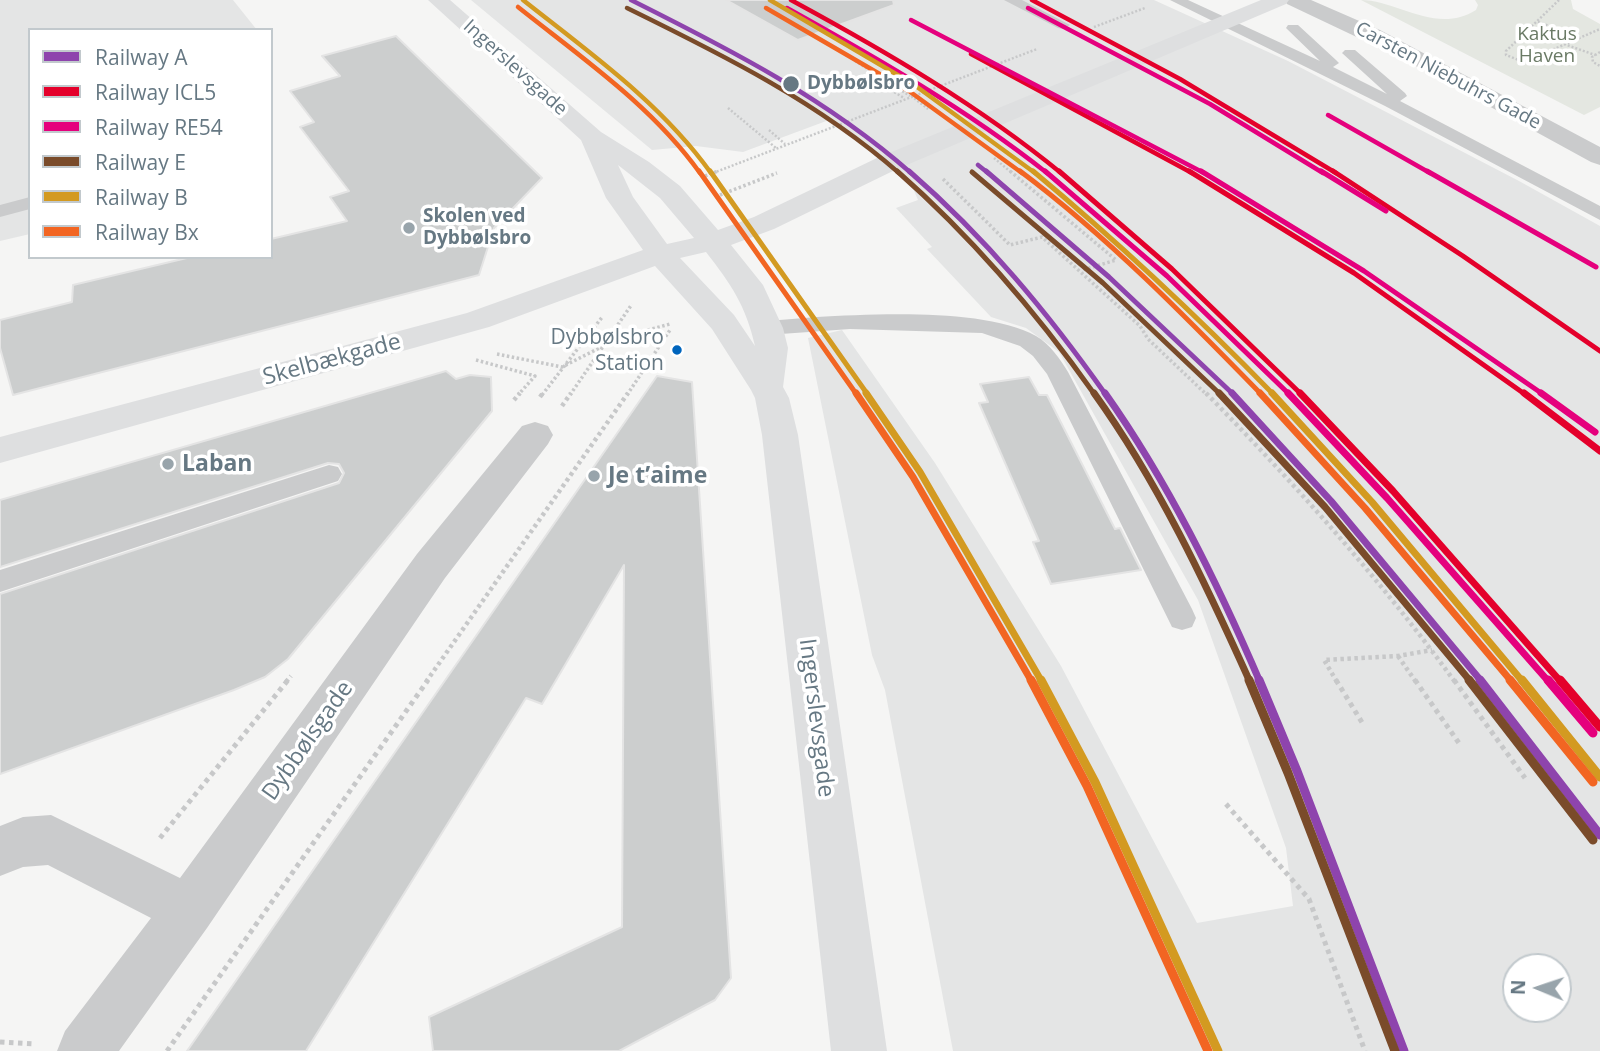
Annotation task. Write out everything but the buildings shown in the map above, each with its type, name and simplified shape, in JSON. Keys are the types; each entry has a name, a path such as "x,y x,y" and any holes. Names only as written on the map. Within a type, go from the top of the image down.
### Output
{"street":[{"name":"Ingerslevsgade","path":"438,0 592,137 640,168 670,192 708,236 748,285 767,328 772,348 766,387"},
{"path":"660,254 708,236 764,223 886,164 1279,0"},
{"name":"Carsten Niebuhrs Gade","path":"1294,0 1346,22 1436,67 1600,157"},
{"name":"Ingerslevsgade","path":"592,137 620,198 660,254 723,322 772,397 780,435 859,1051"},
{"name":"Skelbækgade","path":"0,450 478,320 660,254"},
{"name":"Dybbølsgade","path":"85,1051 189,909 431,566 524,418"},
{"path":"0,851 23,842 51,840 189,909"}],"lane":[{"path":"1011,0 1063,25"},
{"path":"1177,0 1430,122 1600,214"},
{"path":"1293,28 1356,85"},
{"path":"1350,53 1430,122"},
{"path":"1476,146 1522,155 1600,196"},
{"path":"0,211 28,204"},
{"path":"767,328 800,323 858,322 973,325 1003,331 1030,342 1045,355 1057,372 1182,618"},
{"path":"0,581 329,474"}],"path":[{"path":"1558,0 1506,51 1506,55 1521,61 1529,60 1600,29"},
{"path":"1087,30 1152,5"},
{"path":"1538,22 1578,37"},
{"path":"1564,44 1595,55"},
{"path":"694,175 706,176 1048,45"},
{"path":"1600,51 1592,58 1593,62 1600,66"},
{"path":"855,61 911,97"},
{"path":"884,86 905,99"},
{"path":"908,88 915,98 936,115"},
{"path":"728,108 776,148"},
{"path":"769,130 786,144"},
{"path":"991,155 1116,260 1082,271"},
{"path":"936,176 947,180 956,193 1010,245 1042,237 1140,326 1148,338 1275,464 1355,555 1432,650 1525,778"},
{"path":"524,418 601,318"},
{"path":"524,418 555,416 620,324"},
{"path":"167,1051 634,387 670,331"},
{"path":"471,359 535,376 524,418"},
{"path":"1363,724 1324,660 1398,656 1432,650"},
{"path":"1398,656 1461,746"},
{"path":"127,878 292,674"},
{"path":"1226,804 1309,899 1365,1051"}],"shaded area":[{"path":"0,0 233,0 255,28 28,28 28,234 0,241"},
{"path":"471,0 1154,0 1288,61 1600,226 1600,1051 953,1051 885,690 872,655 808,338 842,330 935,463 1061,666 1197,923 1293,906 1286,848 1198,600 1059,352 1026,328 991,317 927,249 932,247 896,208 918,200 912,186 829,120 743,152 696,146 652,150"}],"green space":[{"name":"Kaktus Haven","path":"1361,0 1446,19 1461,17 1476,10 1478,5 1475,0 1571,0 1573,9 1600,24 1600,107 1584,115"}],"rail line":[{"name":"B","path":"523,0 625,80 691,145 826,334 920,472 1030,659 1095,782 1218,1051"},
{"name":"A","path":"631,0 785,80 871,139 972,229 1061,331 1118,412 1169,497 1216,586 1297,771 1404,1051"},
{"name":"B","path":"770,0 853,46 933,97 1029,167 1120,244 1207,326 1291,412 1450,593 1600,777"},
{"name":"ICL5","path":"791,0 904,64 986,116 1053,167 1152,251 1229,323 1340,434 1446,549 1600,727"},
{"name":"ICL5","path":"1032,0 1180,79 1252,121 1393,209 1600,351"},
{"name":"Bx","path":"518,7 619,87 684,151 819,339 913,477 1022,663 1087,786 1208,1051"},
{"name":"E","path":"627,8 780,87 866,145 966,235 1012,285 1054,337 1111,417 1162,501 1208,589 1250,680 1288,773 1395,1051"},
{"name":"Bx","path":"766,8 849,54 929,104 1024,174 1115,251 1202,333 1285,419 1443,599 1593,782"},
{"name":"RE54","path":"787,8 899,71 981,123 1048,174 1147,258 1224,330 1334,441 1491,614 1593,733"},
{"name":"RE54","path":"1028,8 1210,104 1386,211"},
{"name":"RE54","path":"911,20 1144,140 1269,211 1411,302 1595,432"},
{"name":"ICL5","path":"971,54 1159,154 1312,245 1438,330 1600,451"},
{"name":"RE54","path":"1328,115 1596,267"},
{"name":"A","path":"978,165 1141,305 1204,365 1283,447 1424,610 1600,835"},
{"name":"E","path":"972,172 1135,312 1198,371 1277,454 1417,615 1593,840"}],"place":[{"name":"Dybbølsbro","path":"791,84"},
{"name":"Skolen ved Dybbølsbro","path":"409,228"},
{"name":"Dybbølsbro Station","path":"677,350"},
{"name":"Laban","path":"168,464"},
{"name":"Je t’aime","path":"594,476"}]}
